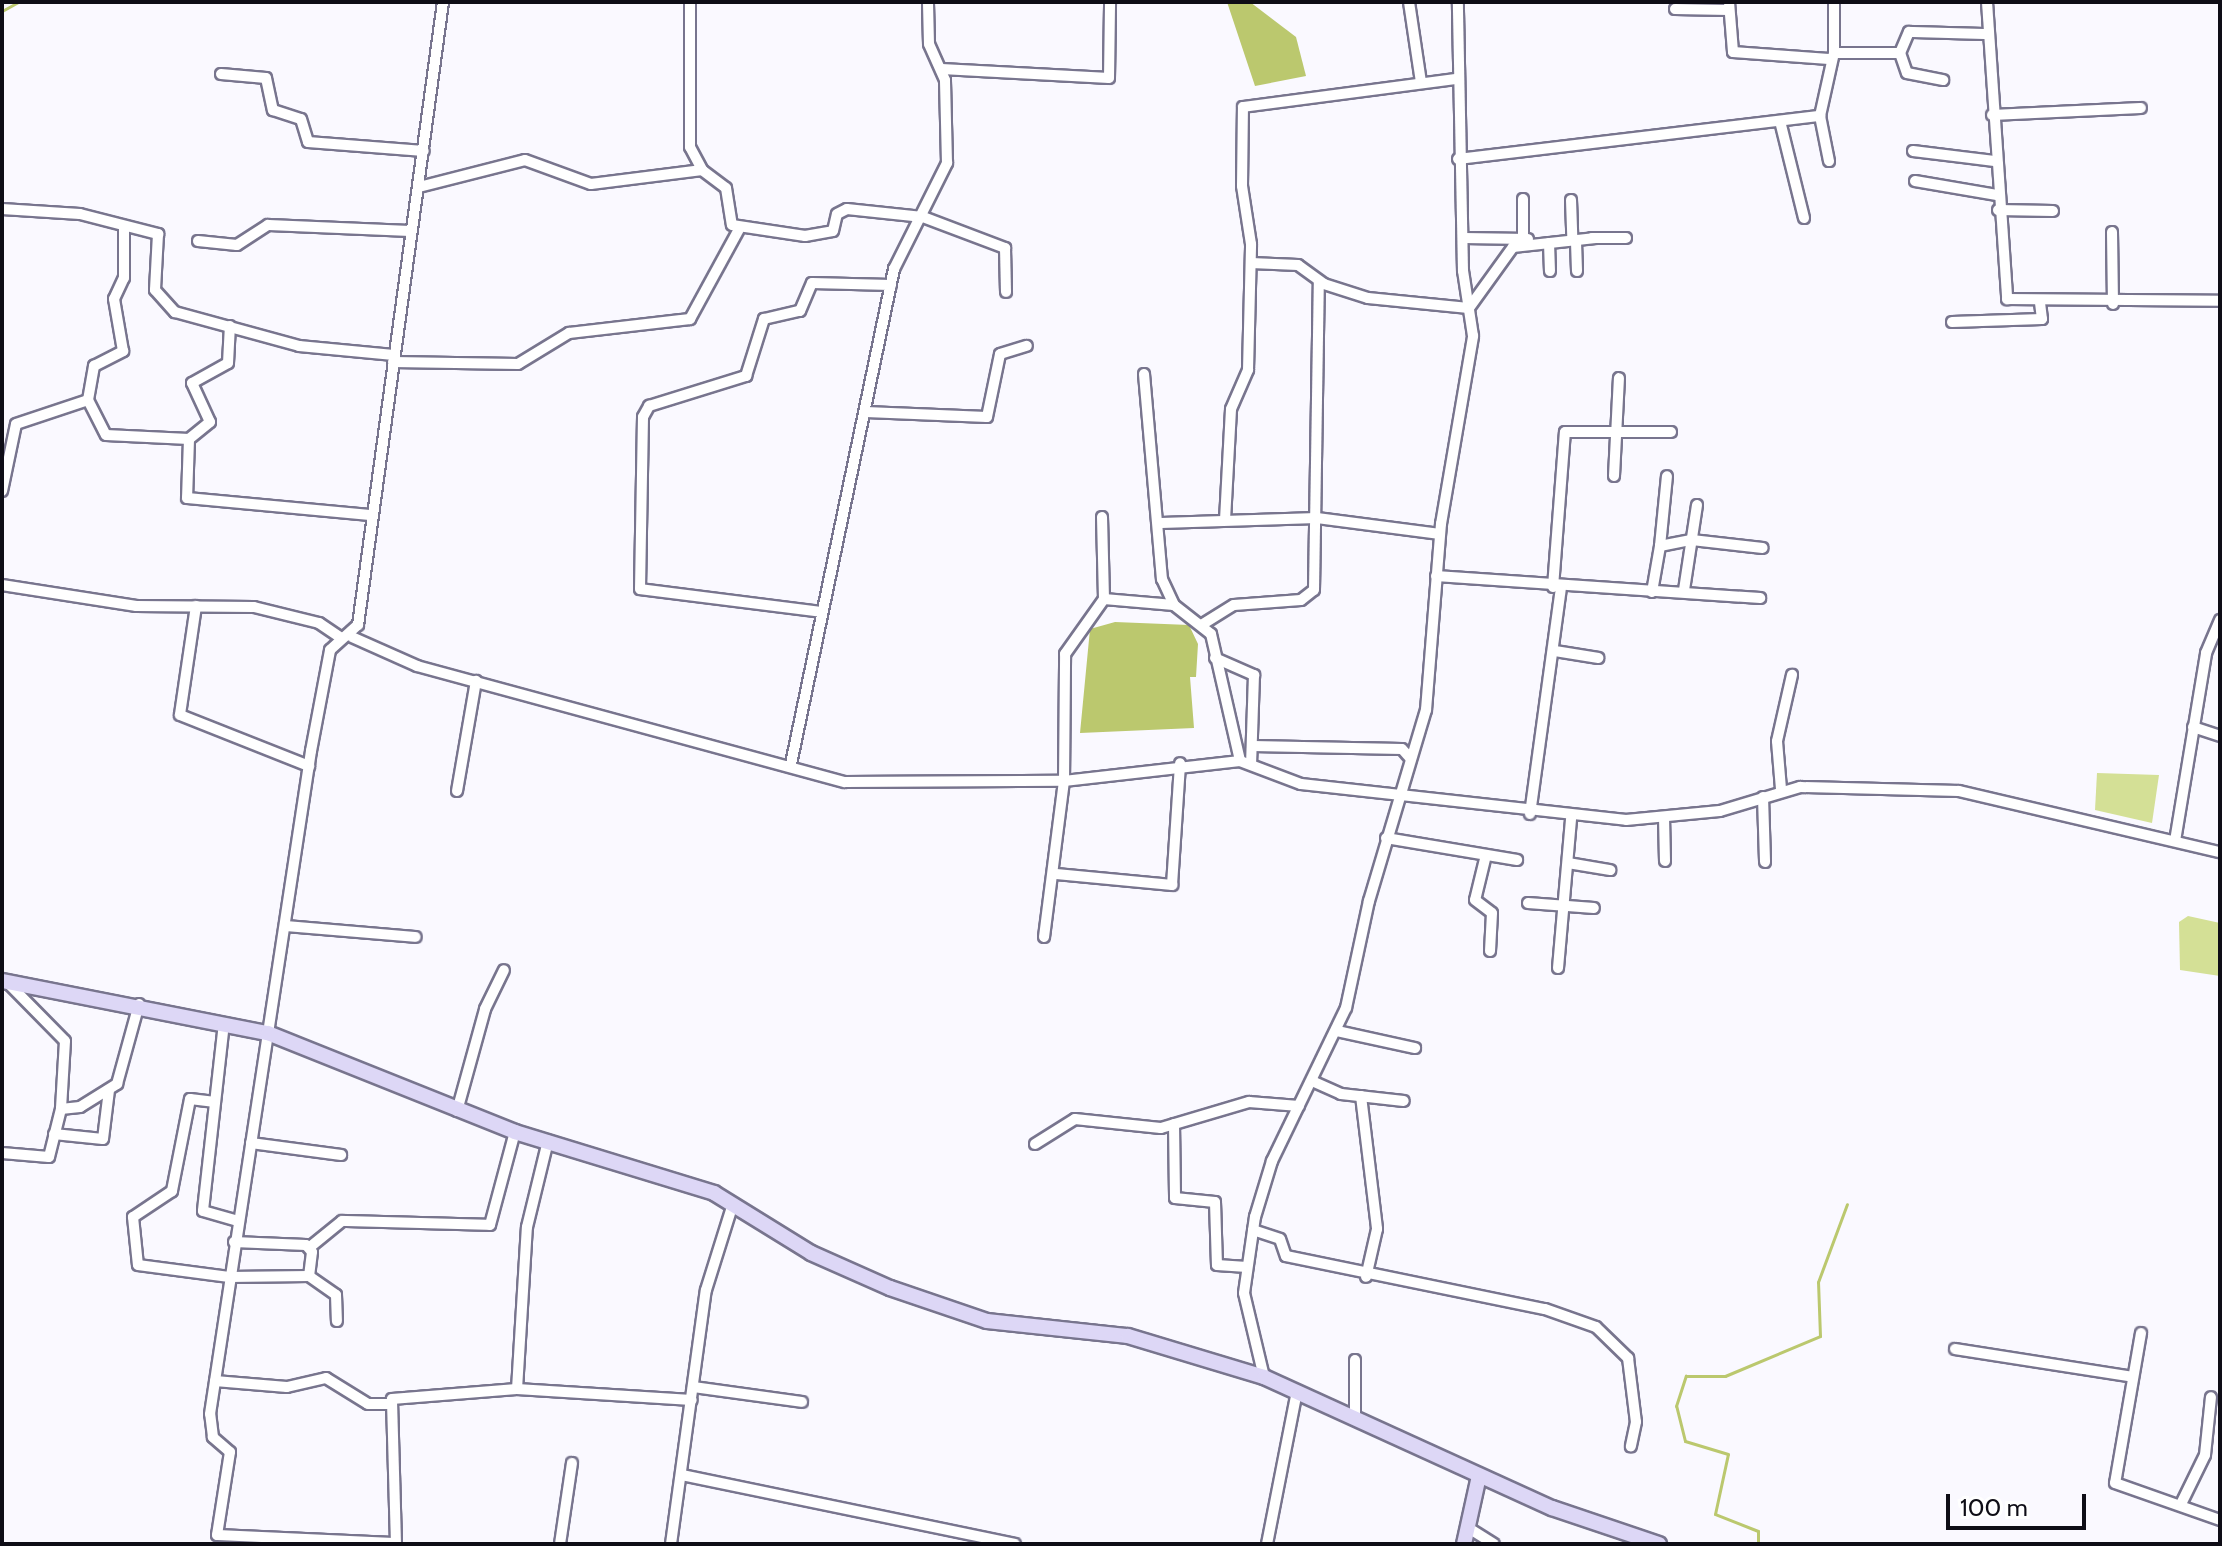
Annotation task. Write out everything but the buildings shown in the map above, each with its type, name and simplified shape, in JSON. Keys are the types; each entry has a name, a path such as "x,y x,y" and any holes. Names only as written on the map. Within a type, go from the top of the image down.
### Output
{"street":[{"path":"352,637 419,187 443,2"},
{"path":"690,2 688,138 702,170 726,188 729,220 739,229 828,234 847,209 923,217 1000,243 1006,292"},
{"path":"791,764 891,285 947,163 942,69 929,44 928,2"},
{"path":"942,69 1109,78 1110,2"},
{"path":"1409,2 1421,82"},
{"path":"1264,1377 1244,1293 1253,1230 1272,1161 1337,1031 1386,838 1426,710 1440,534 1466,393 1469,308 1458,159 1458,2"},
{"path":"1829,161 1820,116 1832,56 1834,2"},
{"path":"1987,2 2004,293 2013,302 2113,304 2220,301"},
{"path":"1675,9 1729,6 1733,52 1832,56 1900,53"},
{"path":"1943,80 1907,73 1900,53 1909,32 1988,34"},
{"path":"221,74 266,78 273,110 301,119 308,142 424,151"},
{"path":"1225,520 1231,409 1248,370 1251,263 1243,107 1456,79"},
{"path":"1992,115 2141,108"},
{"path":"1458,159 1820,116"},
{"path":"1780,121 1804,218"},
{"path":"1913,151 1994,161"},
{"path":"419,187 525,160 591,184 702,170"},
{"path":"1915,181 1997,195"},
{"path":"1523,199 1523,239"},
{"path":"1571,200 1577,271"},
{"path":"2,209 27,206 124,226 160,237 155,290 170,309 299,346 393,358 518,364 569,333 690,319 739,229"},
{"path":"1998,210 2053,211"},
{"path":"198,241 237,245 268,225 411,231"},
{"path":"124,226 124,278 114,299 123,351 94,366 88,400 106,435 189,439 210,422 192,383 228,363 230,326"},
{"path":"2112,232 2113,304"},
{"path":"1464,238 1574,240"},
{"path":"1469,308 1513,247 1626,238"},
{"path":"1549,243 1550,271"},
{"path":"1251,263 1298,265 1319,282 1368,298 1469,308"},
{"path":"1203,624 1234,605 1312,595 1317,518 1319,282"},
{"path":"822,612 640,589 643,417 649,406 746,376 764,319 800,311 812,283 891,285"},
{"path":"1952,322 2042,319 2040,302"},
{"path":"866,412 987,417 1000,354 1027,346"},
{"path":"1144,374 1161,523 1162,579 1174,605"},
{"path":"1614,476 1619,378"},
{"path":"2,491 16,424 88,400"},
{"path":"1530,814 1555,651 1565,432 1671,432"},
{"path":"189,439 187,498 370,515"},
{"path":"1652,592 1667,476"},
{"path":"1684,590 1697,505"},
{"path":"1044,937 1056,874 1064,781 1062,663 1104,599 1102,517"},
{"path":"1161,523 1317,518 1440,534"},
{"path":"1660,546 1692,540 1763,548"},
{"path":"1436,576 1557,587 1652,592 1684,590 1760,598"},
{"path":"2,585 136,606 254,607 319,623 340,637 352,637 476,681 791,764 845,782 1064,781 1180,763 1246,762 1301,784 1571,819 1664,817 1763,797 1781,789 1959,791 2220,852"},
{"path":"1104,599 1174,605 1203,624 1246,762"},
{"path":"196,606 180,715 309,766"},
{"path":"2175,841 2206,653 2220,620"},
{"path":"340,637 330,650 309,766 229,1277 215,1381 213,1437 230,1452 217,1535 395,1543 390,1404"},
{"path":"1555,651 1598,658"},
{"path":"1215,658 1254,675 1253,746 1246,762"},
{"path":"1781,789 1777,741 1792,675"},
{"path":"457,791 476,681"},
{"path":"2193,727 2220,736"},
{"path":"1253,746 1402,749 1411,759"},
{"path":"1056,874 1172,885 1180,763"},
{"path":"1763,797 1765,862"},
{"path":"1664,817 1665,861"},
{"path":"1558,968 1571,819"},
{"path":"1386,838 1517,860"},
{"path":"1486,855 1475,900 1492,913 1490,951"},
{"path":"1568,863 1610,870"},
{"path":"1528,903 1594,908"},
{"path":"285,926 416,937"},
{"path":"457,1111 485,1009 504,970"},
{"path":"5,982 139,1004 268,1033 457,1111 733,1204 841,1268 987,1321 1128,1336 1264,1377 1479,1476 1659,1544"},
{"path":"2,1153 49,1157 61,1109 65,1041 5,982"},
{"path":"61,1109 80,1107 120,1080 139,1004"},
{"path":"224,1023 203,1211 238,1221"},
{"path":"1337,1031 1415,1048"},
{"path":"1312,1081 1361,1096 1404,1101"},
{"path":"54,1134 103,1139 109,1090"},
{"path":"1361,1096 1377,1229 1366,1277"},
{"path":"215,1102 190,1099 172,1191 132,1222 138,1265 229,1277 309,1276 336,1295 337,1321"},
{"path":"1035,1144 1075,1119 1174,1124 1249,1102 1299,1106"},
{"path":"1174,1124 1175,1198 1215,1202 1217,1265 1247,1267"},
{"path":"234,1242 310,1247 342,1221 490,1225 515,1132"},
{"path":"517,1389 527,1227 548,1141"},
{"path":"251,1143 341,1155"},
{"path":"671,1544 709,1270 733,1204"},
{"path":"1253,1230 1280,1239 1286,1256 1366,1277 1545,1309 1596,1327 1628,1358 1636,1422 1631,1446"},
{"path":"309,1276 310,1247"},
{"path":"2141,1333 2115,1483 2182,1502 2220,1520"},
{"path":"1955,1349 2133,1377"},
{"path":"1355,1360 1355,1419"},
{"path":"215,1381 287,1387 326,1378 368,1404 390,1404 418,1394 517,1389 692,1400"},
{"path":"693,1387 802,1402"},
{"path":"1267,1544 1297,1391"},
{"path":"2182,1502 2205,1455 2211,1397"},
{"path":"560,1544 572,1463"},
{"path":"682,1475 1015,1544"},
{"path":"1464,1544 1470,1529 1479,1476"},
{"path":"1470,1529 1494,1544"}],"shaded area":[{"path":"1227,2 1250,2 1296,37 1306,76 1255,86"},
{"path":"1115,622 1189,625 1198,644 1196,677 1190,677 1194,728 1080,733 1090,629"},
{"path":"2097,773 2159,775 2152,823 2095,810"},
{"path":"2188,916 2220,923 2220,976 2180,970 2179,922"}],"waterway":[{"path":"2,11 18,2"},
{"path":"1758,1544 1758,1531 1715,1514 1728,1454 1685,1441 1676,1406 1686,1376 1725,1376 1820,1336 1818,1282 1847,1204"}]}
